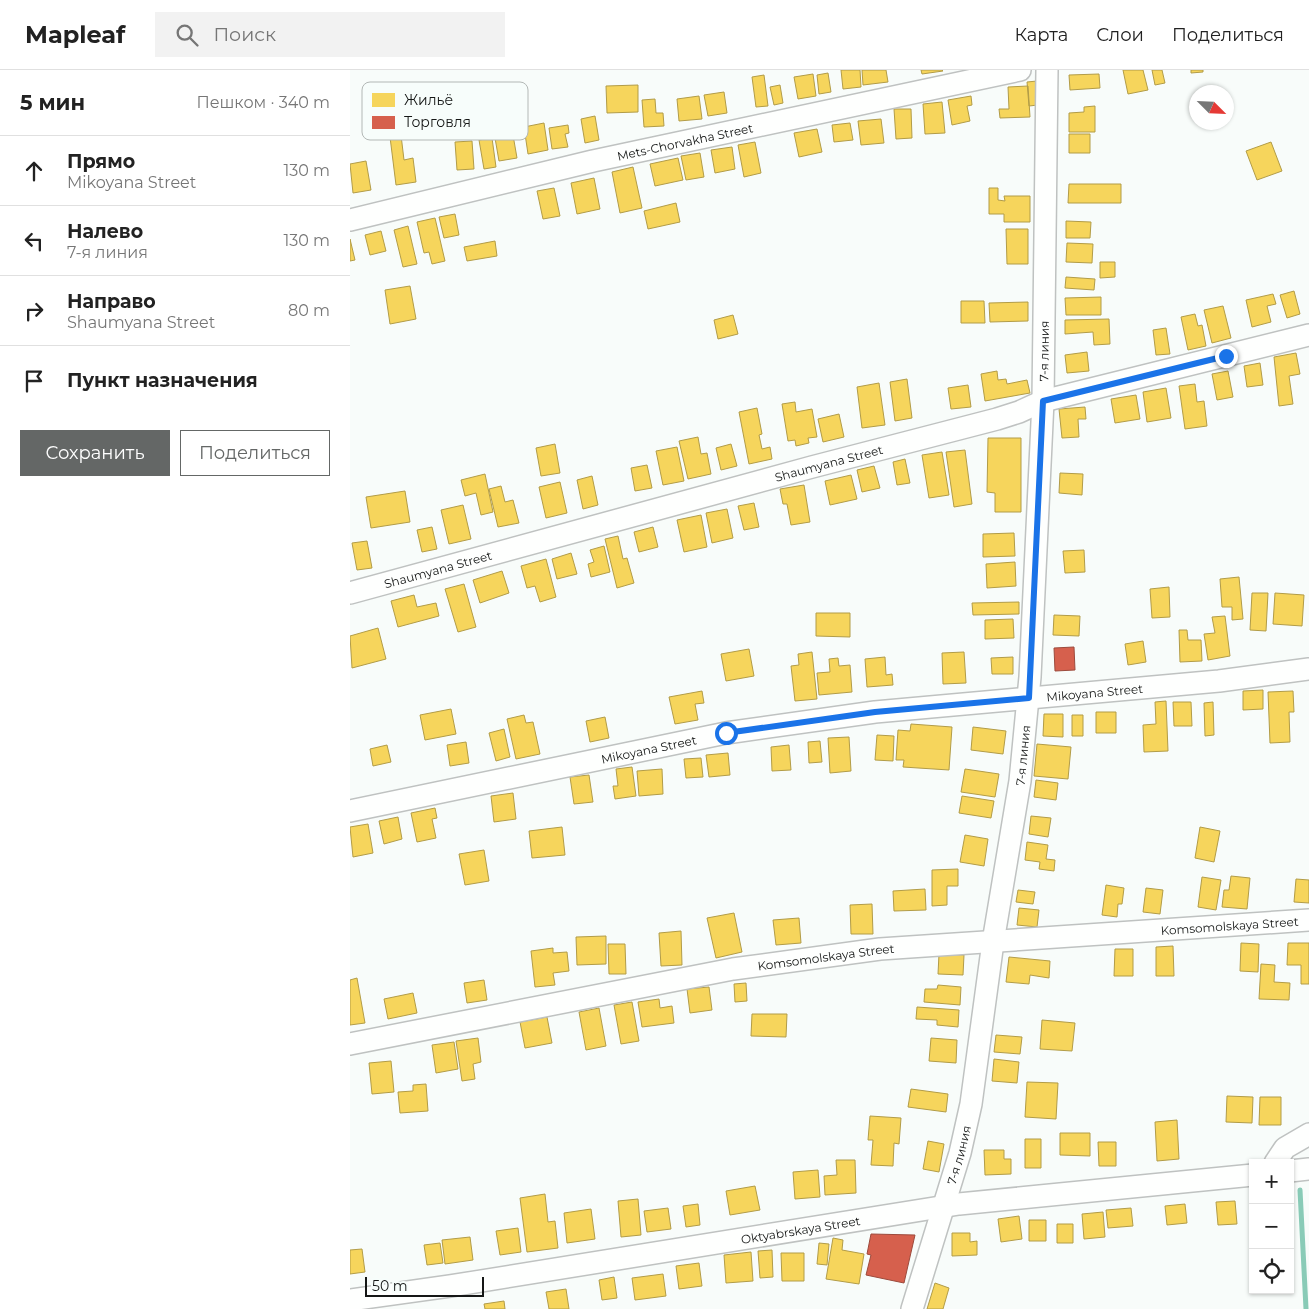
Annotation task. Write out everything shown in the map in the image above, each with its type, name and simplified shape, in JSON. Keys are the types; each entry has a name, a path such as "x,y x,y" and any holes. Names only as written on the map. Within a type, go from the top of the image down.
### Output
{"street":[{"name":"Mets-Chorvakha Street","path":"350,220 602,159 1020,70"},
{"name":"7-я линия","path":"912,1309 960,1153 971,1104 993,942 1020,781 1029,698 1043,401 1047,70"},
{"name":"Shaumyana Street","path":"350,594 812,467 997,419 1043,401 1309,335"},
{"name":"Mikoyana Street","path":"350,810 726,733 875,712 1219,681 1309,669"},
{"name":"Komsomolskaya Street","path":"350,1044 733,969 880,949 1309,920"},
{"path":"1277,1159 1284,1148 1309,1134"},
{"path":"1294,1171 1309,1169"},
{"name":"Oktyabrskaya Street","path":"350,1300 450,1286 943,1206 1249,1175"}],"building: Жильё":[{"path":"841,70 860,70 861,87 843,89"},
{"path":"862,70 886,70 888,82 863,85"},
{"path":"921,70 942,70 943,71 922,74"},
{"path":"1123,70 1143,70 1148,90 1128,94"},
{"path":"1152,70 1162,70 1165,83 1155,85"},
{"path":"1191,70 1203,70 1203,72 1191,73"},
{"path":"828,73 831,92 819,94 817,75"},
{"path":"813,74 816,96 798,99 794,77"},
{"path":"1099,74 1100,88 1070,90 1069,75"},
{"path":"764,75 768,106 756,107 752,77"},
{"path":"1037,81 1038,105 1029,106 1027,82"},
{"path":"638,85 638,112 607,113 606,86"},
{"path":"780,85 783,103 774,105 770,87"},
{"path":"1028,86 1030,117 1000,118 999,109 1009,109 1008,87"},
{"path":"724,92 727,113 708,116 704,95"},
{"path":"699,96 702,119 679,121 677,99"},
{"path":"971,96 972,105 967,106 970,121 952,125 948,100"},
{"path":"655,99 656,113 663,113 664,126 644,127 642,100"},
{"path":"942,102 945,133 925,134 923,104"},
{"path":"1095,106 1095,132 1069,132 1069,113 1084,112 1084,107"},
{"path":"894,109 911,109 912,138 896,139"},
{"path":"595,116 599,140 585,143 581,119"},
{"path":"881,119 884,143 861,145 858,121"},
{"path":"544,123 548,150 528,154 526,140 528,140 528,126"},
{"path":"850,123 853,140 834,142 832,125"},
{"path":"568,125 569,133 565,134 568,147 552,149 549,128"},
{"path":"817,129 822,152 799,157 794,133"},
{"path":"1069,134 1090,134 1090,153 1069,153"},
{"path":"390,140 402,140 404,160 413,158 416,182 396,185"},
{"path":"479,140 492,140 496,167 484,169"},
{"path":"495,140 514,140 517,158 499,161"},
{"path":"472,141 474,169 457,170 455,142"},
{"path":"755,142 761,173 744,177 738,145"},
{"path":"1271,142 1282,171 1257,180 1246,151"},
{"path":"732,147 735,169 715,173 711,150"},
{"path":"700,153 704,177 686,180 681,156"},
{"path":"678,158 683,180 655,186 650,164"},
{"path":"366,161 371,190 353,193 350,164"},
{"path":"633,167 642,208 620,213 612,172"},
{"path":"594,178 600,209 577,214 571,183"},
{"path":"1069,184 1121,184 1121,203 1068,203"},
{"path":"554,188 560,216 543,219 537,191"},
{"path":"989,188 998,188 998,200 1005,201 1004,196 1030,196 1030,222 1004,222 1004,214 989,214"},
{"path":"676,203 680,222 648,229 644,211"},
{"path":"455,214 459,235 444,238 439,217"},
{"path":"435,218 445,261 432,264 429,252 424,253 417,222"},
{"path":"1066,221 1091,222 1090,238 1066,238"},
{"path":"408,226 417,264 403,267 394,230"},
{"path":"1006,229 1028,229 1028,264 1007,264"},
{"path":"381,231 386,251 370,255 365,235"},
{"path":"350,239 355,260 350,261"},
{"path":"495,241 497,256 467,261 464,247"},
{"path":"1067,243 1093,244 1092,263 1066,262"},
{"path":"1100,262 1115,262 1115,277 1100,278"},
{"path":"1066,277 1095,279 1094,290 1065,288"},
{"path":"410,286 416,319 390,324 385,290"},
{"path":"1294,291 1300,314 1287,318 1280,295"},
{"path":"1273,294 1276,304 1267,306 1271,322 1252,327 1246,300"},
{"path":"1101,297 1101,315 1066,315 1065,298"},
{"path":"961,301 984,301 985,323 961,323"},
{"path":"1028,302 1028,321 990,322 989,303"},
{"path":"1223,306 1231,338 1212,343 1204,310"},
{"path":"1195,314 1198,326 1202,325 1206,346 1188,350 1181,317"},
{"path":"733,315 738,334 718,339 714,320"},
{"path":"1109,319 1110,344 1094,345 1093,332 1065,334 1065,320"},
{"path":"1166,328 1170,354 1156,355 1153,330"},
{"path":"1087,352 1089,371 1067,373 1065,355"},
{"path":"1296,353 1300,374 1289,376 1293,404 1279,406 1274,357"},
{"path":"1260,363 1263,385 1247,387 1244,366"},
{"path":"997,371 998,380 1006,379 1007,384 1027,380 1030,393 985,401 981,374"},
{"path":"1228,371 1233,397 1217,400 1212,374"},
{"path":"907,379 912,418 895,421 890,382"},
{"path":"879,383 885,425 862,428 857,387"},
{"path":"1195,384 1197,402 1204,401 1207,426 1185,429 1179,386"},
{"path":"968,385 971,407 951,409 948,388"},
{"path":"1166,388 1171,418 1147,422 1143,392"},
{"path":"1136,395 1140,419 1115,423 1111,399"},
{"path":"795,402 796,412 812,409 817,437 808,438 809,443 796,446 795,440 788,441 782,404"},
{"path":"1085,407 1086,419 1078,419 1079,437 1062,438 1059,409"},
{"path":"757,408 762,434 759,435 762,449 770,447 772,459 749,464 739,412"},
{"path":"839,414 844,437 823,442 818,419"},
{"path":"698,437 701,454 707,453 711,474 688,479 679,441"},
{"path":"988,438 1021,438 1021,512 995,512 995,493 987,492"},
{"path":"555,444 560,473 541,476 536,448"},
{"path":"731,444 737,466 721,470 716,448"},
{"path":"677,447 684,481 663,485 656,451"},
{"path":"965,450 972,504 954,507 946,452"},
{"path":"942,452 949,495 929,498 922,455"},
{"path":"905,459 910,483 897,485 893,462"},
{"path":"647,465 652,488 635,491 631,468"},
{"path":"874,466 880,488 862,492 857,470"},
{"path":"1060,473 1083,474 1082,495 1059,493"},
{"path":"485,474 493,512 481,515 476,493 465,496 461,480"},
{"path":"851,475 857,499 830,505 825,481"},
{"path":"592,476 598,505 583,509 577,480"},
{"path":"560,482 567,513 546,518 539,487"},
{"path":"804,485 810,522 791,525 787,504 783,504 780,489"},
{"path":"501,486 505,502 513,500 519,523 498,527 489,489"},
{"path":"405,491 410,522 371,528 366,497"},
{"path":"754,503 759,527 744,530 738,506"},
{"path":"463,505 471,539 449,544 441,510"},
{"path":"727,509 733,538 712,543 706,513"},
{"path":"701,515 707,547 684,552 677,520"},
{"path":"432,527 437,549 422,552 417,530"},
{"path":"653,527 658,547 639,552 634,532"},
{"path":"1014,533 1015,556 983,557 983,534"},
{"path":"618,536 623,559 627,558 634,583 617,588 605,539"},
{"path":"367,541 372,568 357,570 352,543"},
{"path":"604,546 610,572 591,577 588,564 594,562 590,550"},
{"path":"1084,550 1085,572 1065,573 1063,551"},
{"path":"571,553 577,574 557,579 552,559"},
{"path":"546,559 556,597 540,602 535,586 527,588 521,566"},
{"path":"1015,562 1016,586 987,588 986,564"},
{"path":"502,571 509,593 480,603 473,580"},
{"path":"1239,577 1243,619 1232,620 1232,607 1222,607 1220,579"},
{"path":"464,584 476,627 458,632 445,589"},
{"path":"1169,587 1170,617 1152,618 1150,589"},
{"path":"1252,593 1268,593 1266,631 1250,630"},
{"path":"1275,593 1304,595 1302,626 1273,624"},
{"path":"414,595 417,607 436,603 439,616 398,627 391,601"},
{"path":"1019,602 1019,614 973,615 972,603"},
{"path":"816,613 850,613 850,637 816,636"},
{"path":"1054,615 1080,616 1079,636 1053,635"},
{"path":"1225,616 1230,656 1208,660 1204,634 1215,633 1212,617"},
{"path":"1013,619 1014,638 985,639 985,620"},
{"path":"378,628 386,659 352,668 350,636"},
{"path":"1179,630 1187,630 1188,640 1201,640 1202,661 1180,662"},
{"path":"1143,641 1146,662 1128,665 1125,644"},
{"path":"749,649 754,676 726,681 721,654"},
{"path":"812,652 817,699 795,701 791,666 799,665 798,654"},
{"path":"964,652 966,683 943,684 942,653"},
{"path":"885,657 886,675 892,674 893,685 867,687 865,659"},
{"path":"1013,657 1013,674 992,674 991,658"},
{"path":"838,658 839,666 850,665 852,692 819,695 817,673 830,672 829,659"},
{"path":"1263,690 1263,709 1243,710 1243,691"},
{"path":"702,691 704,703 695,704 698,720 675,724 669,697"},
{"path":"1293,691 1294,712 1289,712 1290,742 1270,743 1268,692"},
{"path":"1166,701 1168,751 1144,752 1143,725 1156,724 1155,702"},
{"path":"1173,702 1191,702 1192,726 1174,726"},
{"path":"1213,702 1214,735 1205,736 1204,703"},
{"path":"451,709 456,734 425,740 420,715"},
{"path":"1096,712 1116,712 1116,733 1096,733"},
{"path":"1044,714 1063,714 1063,737 1043,736"},
{"path":"524,715 526,723 533,722 540,754 516,759 507,719"},
{"path":"1072,715 1083,715 1083,736 1072,736"},
{"path":"605,717 609,738 590,742 586,721"},
{"path":"911,724 952,727 949,770 903,767 904,760 896,760 898,730 910,731"},
{"path":"973,727 1006,731 1003,754 971,750"},
{"path":"504,729 510,757 496,761 489,733"},
{"path":"877,735 894,736 893,761 875,760"},
{"path":"849,737 851,771 830,773 828,738"},
{"path":"820,741 822,762 809,763 808,742"},
{"path":"466,742 469,763 450,766 447,745"},
{"path":"1037,744 1071,747 1068,779 1034,776"},
{"path":"387,745 391,762 373,766 370,749"},
{"path":"789,745 791,770 772,771 771,747"},
{"path":"728,753 730,775 709,777 706,755"},
{"path":"701,758 703,777 686,778 684,759"},
{"path":"632,767 636,796 615,799 613,786 618,786 616,769"},
{"path":"662,769 663,794 639,796 637,771"},
{"path":"965,769 999,774 995,797 961,792"},
{"path":"589,775 593,802 574,804 570,777"},
{"path":"1036,780 1058,783 1056,800 1034,797"},
{"path":"513,793 516,819 494,822 491,796"},
{"path":"962,796 994,801 991,818 959,813"},
{"path":"435,808 437,818 432,819 436,838 417,842 411,813"},
{"path":"1031,816 1051,818 1048,837 1029,834"},
{"path":"398,817 402,839 384,844 379,821"},
{"path":"368,824 373,853 353,857 350,827"},
{"path":"562,827 565,855 532,858 529,831"},
{"path":"1200,827 1220,831 1214,862 1195,858"},
{"path":"965,835 988,839 984,866 960,862"},
{"path":"1027,842 1048,845 1046,859 1055,860 1054,871 1039,869 1040,862 1025,860"},
{"path":"484,850 489,881 465,885 459,854"},
{"path":"958,869 958,886 947,886 947,905 932,906 932,870"},
{"path":"1231,876 1250,878 1247,909 1222,907 1224,890 1229,890"},
{"path":"1202,877 1221,880 1216,910 1198,907"},
{"path":"1296,879 1309,880 1309,903 1294,902"},
{"path":"1106,885 1124,888 1122,904 1118,904 1117,917 1102,915"},
{"path":"1146,888 1163,890 1160,914 1143,912"},
{"path":"925,889 926,910 894,911 893,891"},
{"path":"1018,890 1035,892 1033,904 1016,902"},
{"path":"872,904 873,934 851,934 850,905"},
{"path":"1019,908 1039,910 1037,927 1017,925"},
{"path":"734,913 742,952 716,958 707,918"},
{"path":"799,918 801,943 776,945 773,920"},
{"path":"681,931 682,965 661,966 659,933"},
{"path":"606,936 606,964 577,965 576,937"},
{"path":"1241,943 1259,944 1258,972 1240,971"},
{"path":"1288,943 1309,943 1309,984 1301,984 1301,965 1287,965"},
{"path":"608,944 625,944 626,974 609,974"},
{"path":"1173,946 1174,976 1156,976 1156,947"},
{"path":"553,948 553,953 567,952 569,971 553,973 555,985 535,987 531,951"},
{"path":"1115,949 1133,949 1133,976 1114,976"},
{"path":"939,954 964,955 963,975 938,974"},
{"path":"1009,957 1050,961 1049,978 1030,975 1029,984 1006,982"},
{"path":"1261,964 1275,965 1274,982 1290,983 1289,1000 1259,999"},
{"path":"357,978 365,1023 350,1025 350,980"},
{"path":"484,980 487,1000 467,1003 464,983"},
{"path":"746,983 747,1001 735,1002 734,984"},
{"path":"938,985 961,987 960,1005 924,1002 925,989 937,989"},
{"path":"709,987 712,1010 690,1013 687,989"},
{"path":"413,993 417,1013 388,1019 384,999"},
{"path":"659,999 660,1008 672,1006 674,1023 642,1027 638,1002"},
{"path":"632,1002 639,1041 621,1044 614,1005"},
{"path":"917,1007 959,1010 958,1027 937,1025 937,1020 916,1019"},
{"path":"599,1008 606,1046 586,1050 579,1012"},
{"path":"752,1014 787,1014 786,1037 751,1036"},
{"path":"547,1017 552,1043 525,1048 520,1022"},
{"path":"1042,1020 1075,1023 1072,1051 1040,1049"},
{"path":"996,1035 1022,1037 1020,1054 994,1052"},
{"path":"478,1038 481,1062 473,1064 475,1079 462,1081 456,1041"},
{"path":"931,1038 957,1040 956,1063 929,1061"},
{"path":"454,1042 458,1069 436,1073 432,1045"},
{"path":"994,1059 1019,1062 1017,1083 992,1081"},
{"path":"391,1061 394,1092 372,1094 369,1063"},
{"path":"1027,1082 1058,1083 1056,1119 1025,1117"},
{"path":"426,1084 428,1111 400,1113 398,1092 413,1091 413,1085"},
{"path":"911,1089 948,1094 946,1112 908,1107"},
{"path":"1227,1096 1253,1097 1252,1123 1226,1122"},
{"path":"1260,1097 1281,1097 1281,1125 1259,1125"},
{"path":"870,1116 901,1118 899,1144 894,1143 893,1166 871,1165 873,1140 868,1140"},
{"path":"1177,1120 1179,1159 1157,1161 1155,1122"},
{"path":"1060,1133 1090,1133 1090,1156 1060,1155"},
{"path":"1025,1139 1041,1139 1041,1168 1025,1168"},
{"path":"928,1141 944,1144 939,1172 923,1169"},
{"path":"1098,1142 1116,1142 1116,1166 1099,1166"},
{"path":"984,1150 1004,1150 1004,1159 1011,1159 1011,1174 985,1175"},
{"path":"836,1160 855,1160 856,1193 825,1195 824,1176 837,1175"},
{"path":"818,1170 820,1197 795,1199 793,1172"},
{"path":"755,1186 760,1210 730,1215 726,1191"},
{"path":"545,1194 548,1222 555,1221 558,1248 527,1252 520,1198"},
{"path":"638,1199 641,1235 621,1237 618,1201"},
{"path":"1235,1201 1237,1224 1218,1225 1216,1202"},
{"path":"698,1204 700,1225 686,1227 683,1206"},
{"path":"1185,1204 1187,1223 1167,1225 1165,1206"},
{"path":"668,1208 671,1229 647,1232 644,1211"},
{"path":"1131,1208 1133,1226 1108,1228 1106,1210"},
{"path":"591,1209 595,1239 567,1243 564,1213"},
{"path":"1103,1212 1105,1237 1084,1239 1082,1214"},
{"path":"1019,1216 1022,1239 1001,1242 998,1219"},
{"path":"1029,1220 1046,1220 1046,1241 1029,1241"},
{"path":"1057,1224 1073,1224 1073,1243 1057,1243"},
{"path":"518,1228 521,1252 500,1255 496,1231"},
{"path":"952,1233 970,1233 970,1242 977,1241 977,1255 952,1256"},
{"path":"470,1237 473,1260 445,1264 442,1240"},
{"path":"833,1238 843,1240 842,1250 864,1254 859,1284 826,1279"},
{"path":"440,1243 443,1263 427,1265 424,1245"},
{"path":"819,1243 829,1244 827,1265 817,1264"},
{"path":"362,1249 365,1272 350,1274 350,1250"},
{"path":"772,1250 773,1277 760,1278 758,1251"},
{"path":"751,1252 753,1281 726,1283 724,1255"},
{"path":"781,1253 804,1253 804,1281 782,1281"},
{"path":"699,1263 702,1286 679,1289 676,1266"},
{"path":"663,1274 666,1296 635,1300 632,1278"},
{"path":"614,1277 617,1298 602,1300 599,1280"},
{"path":"935,1283 949,1288 943,1309 927,1309"},
{"path":"566,1289 569,1309 549,1309 546,1292"},
{"path":"504,1301 505,1309 485,1309 484,1304"}],"building: Торговля":[{"path":"1074,647 1075,670 1055,671 1054,648"},
{"path":"871,1234 915,1235 904,1283 866,1275 871,1255 867,1254"}],"waterway":[{"path":"1300,1190 1306,1309"}],"route":[{"path":"726,733 875,712 1029,698 1043,401 1226,356"}]}
